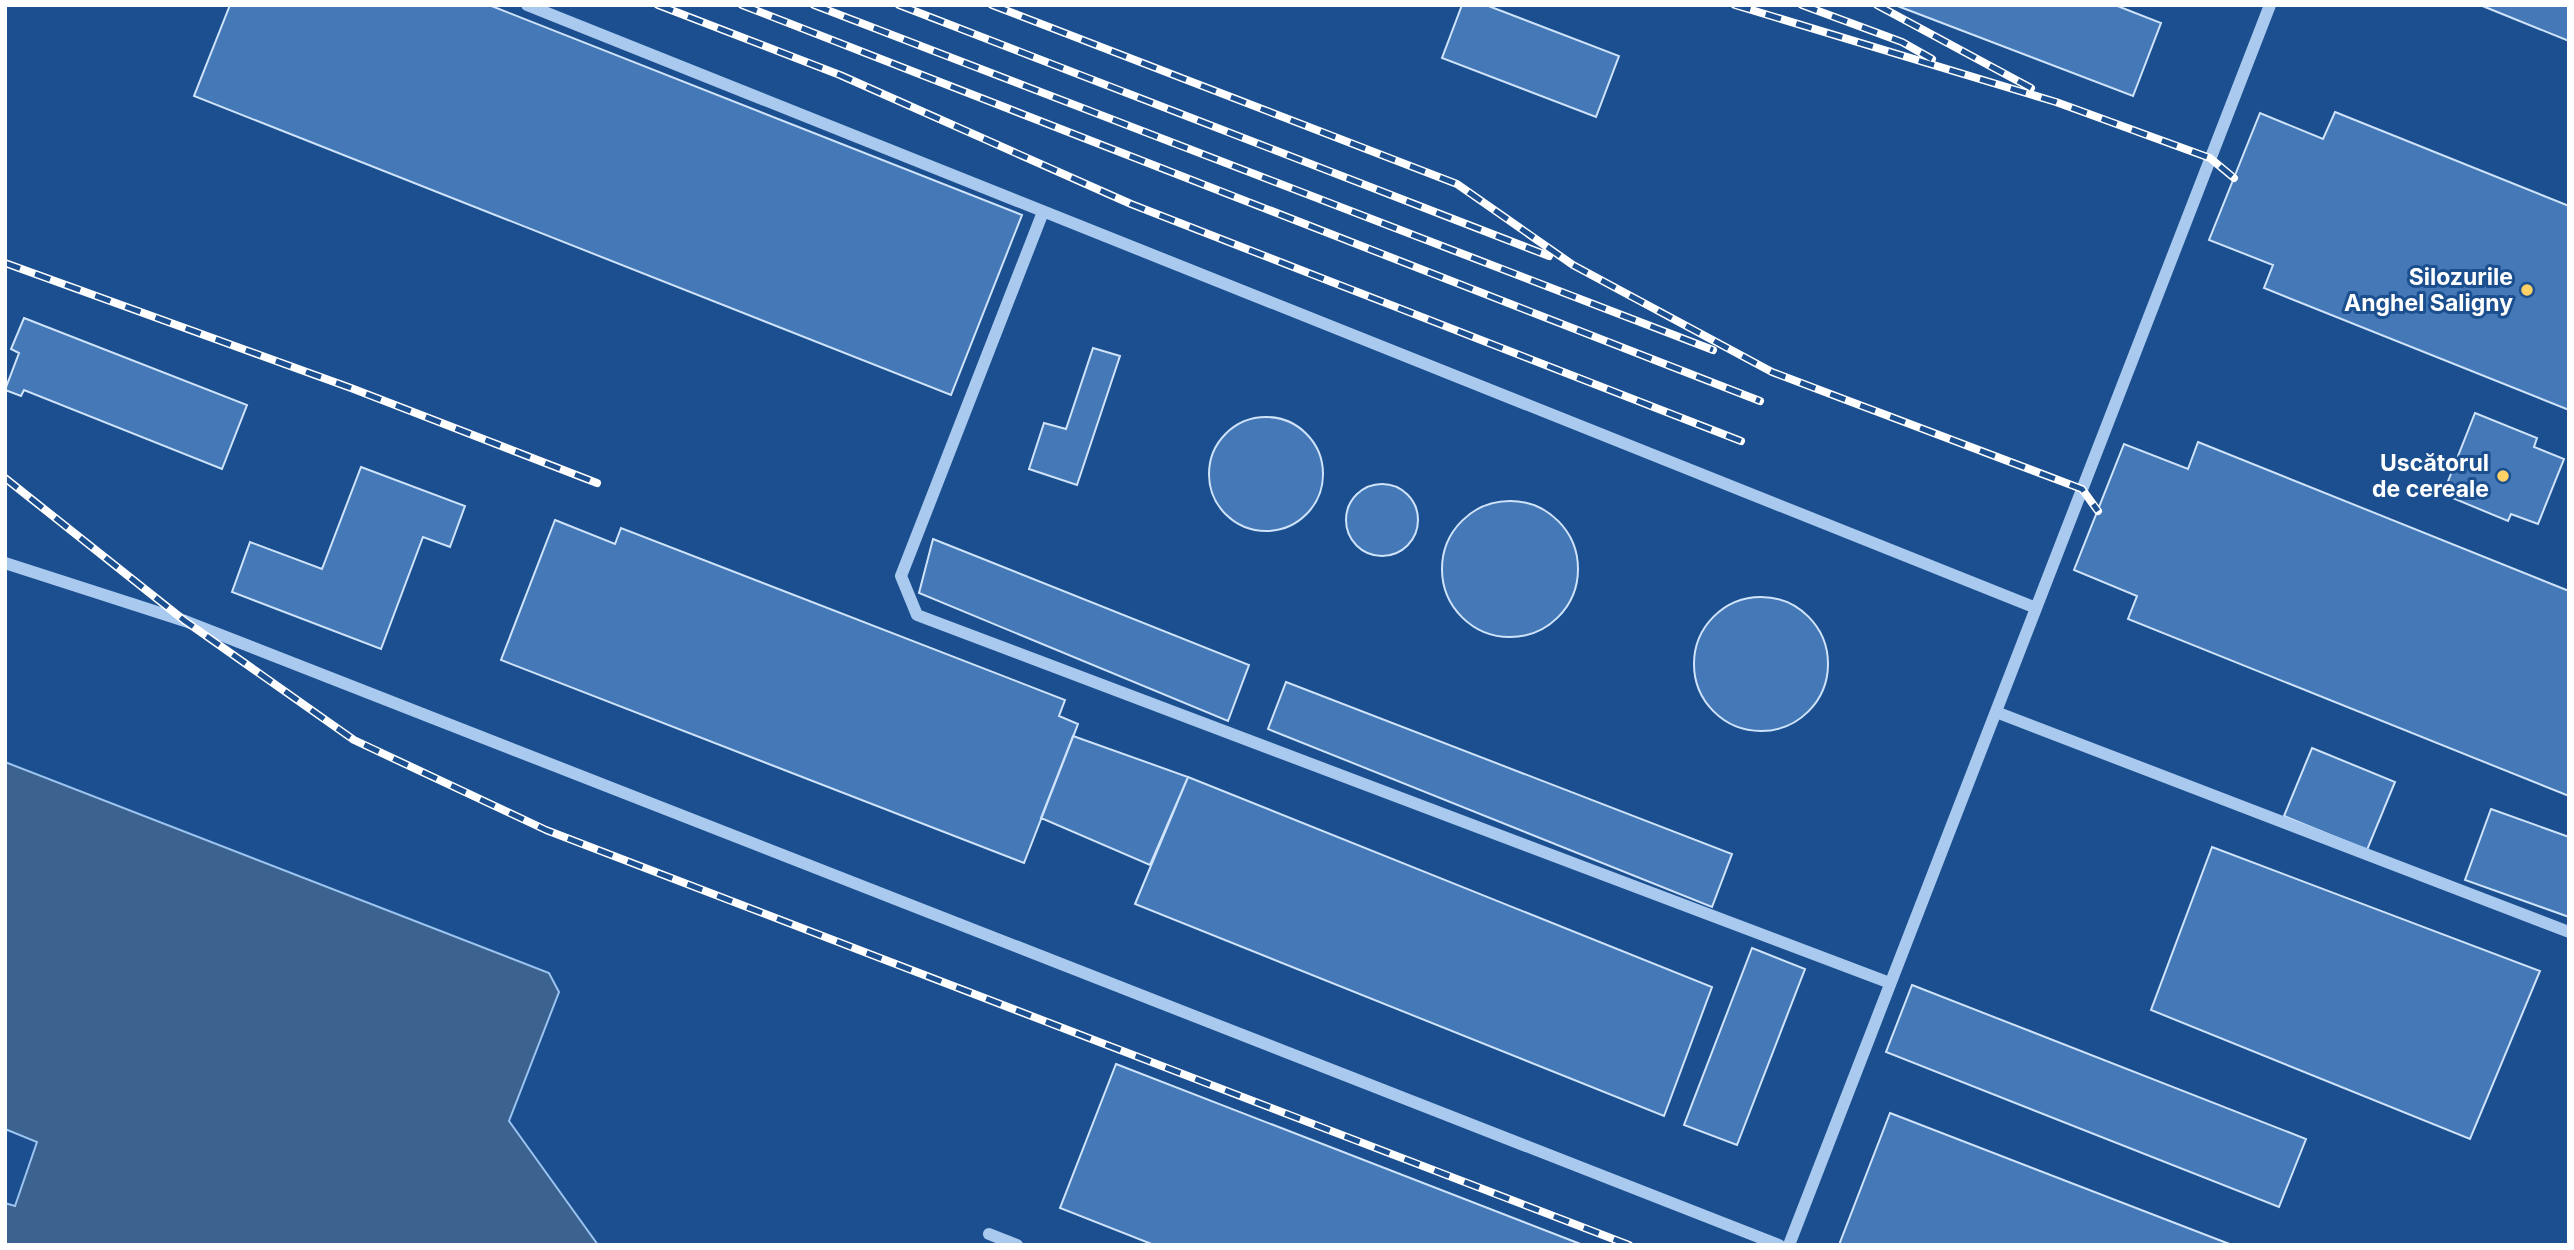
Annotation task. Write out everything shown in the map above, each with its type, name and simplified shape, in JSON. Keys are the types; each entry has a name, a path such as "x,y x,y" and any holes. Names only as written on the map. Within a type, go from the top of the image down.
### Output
{"lane":[{"path":"527,5 2036,608"},
{"path":"1789,1245 2270,5"},
{"path":"1043,212 901,576 917,615 1890,983"},
{"path":"5,563 185,621 1779,1245"},
{"path":"1996,712 2569,932"},
{"path":"989,1234 1017,1245"}],"water":[{"path":"5,762 549,973 559,992 509,1121 598,1245 5,1245 5,1203 15,1206 37,1142 5,1129"}],"building":[{"path":"230,5 489,5 1022,215 951,395 194,96"},
{"path":"1462,5 1486,5 1619,56 1596,117 1442,58"},
{"path":"1895,5 2115,5 2161,23 2133,96"},
{"path":"2480,5 2569,5 2569,41"},
{"path":"2335,112 2569,206 2569,410 2264,288 2273,265 2209,240 2260,113 2323,139"},
{"path":"24,318 247,405 222,469 24,390 21,396 5,390 19,353 11,349"},
{"path":"1093,348 1120,356 1077,485 1029,469 1044,423 1066,429"},
{"name":"Uscătorul de cereale","path":"2475,413 2537,438 2534,447 2564,459 2538,524 2511,514 2508,521 2443,494"},
{"path":"1266,417 1288,421 1306,434 1319,452 1323,474 1319,496 1306,514 1288,527 1266,531 1244,527 1226,514 1213,496 1209,474 1213,452 1226,434 1244,421"},
{"path":"2198,442 2569,591 2569,796 2128,619 2137,596 2074,570 2124,444 2188,469"},
{"path":"361,467 465,506 450,547 423,537 381,649 232,592 250,542 322,569"},
{"path":"1382,484 1396,487 1408,494 1415,506 1418,520 1415,534 1408,546 1396,553 1382,556 1368,553 1356,546 1349,534 1346,520 1349,506 1356,494 1368,487"},
{"path":"1510,501 1536,506 1558,521 1573,543 1578,569 1573,595 1558,617 1536,632 1510,637 1484,632 1462,617 1447,595 1442,569 1447,543 1462,521 1484,506"},
{"path":"555,520 615,544 621,528 1065,700 1059,716 1078,724 1024,863 501,660"},
{"path":"933,539 1249,665 1228,721 919,593"},
{"path":"1761,597 1786,603 1808,617 1822,639 1828,664 1822,689 1808,711 1786,725 1761,731 1736,725 1714,711 1700,689 1694,664 1700,639 1714,617 1736,603"},
{"path":"1286,682 1732,854 1712,907 1268,729"},
{"path":"1073,736 1188,777 1150,865 1041,818"},
{"path":"2312,748 2395,782 2367,850 2284,816"},
{"path":"1188,777 1712,987 1664,1116 1135,904"},
{"path":"2491,809 2569,837 2569,917 2465,880"},
{"path":"2212,847 2540,971 2470,1139 2151,1010"},
{"path":"1752,948 1805,969 1737,1145 1684,1125"},
{"path":"1912,985 2306,1139 2279,1207 1886,1052"},
{"path":"1116,1064 1583,1245 1154,1245 1060,1208"},
{"path":"1890,1113 2232,1245 1839,1245"}],"railway":[{"path":"658,5 840,75 1131,204 1741,441"},
{"path":"742,5 1760,401"},
{"path":"814,5 1713,350"},
{"path":"899,5 1549,256"},
{"path":"992,5 1457,184 1573,265 1772,372 2082,489 2098,511"},
{"path":"1735,5 2056,102 2210,158 2234,178"},
{"path":"1802,5 1902,42 1932,59"},
{"path":"1877,5 2031,88"},
{"path":"5,263 351,388 597,483"},
{"path":"5,478 185,621 354,740 546,830 1629,1245"}],"place":[{"name":"Silozurile Anghel Saligny","path":"2527,290"},
{"name":"Uscătorul de cereale","path":"2503,476"}]}
